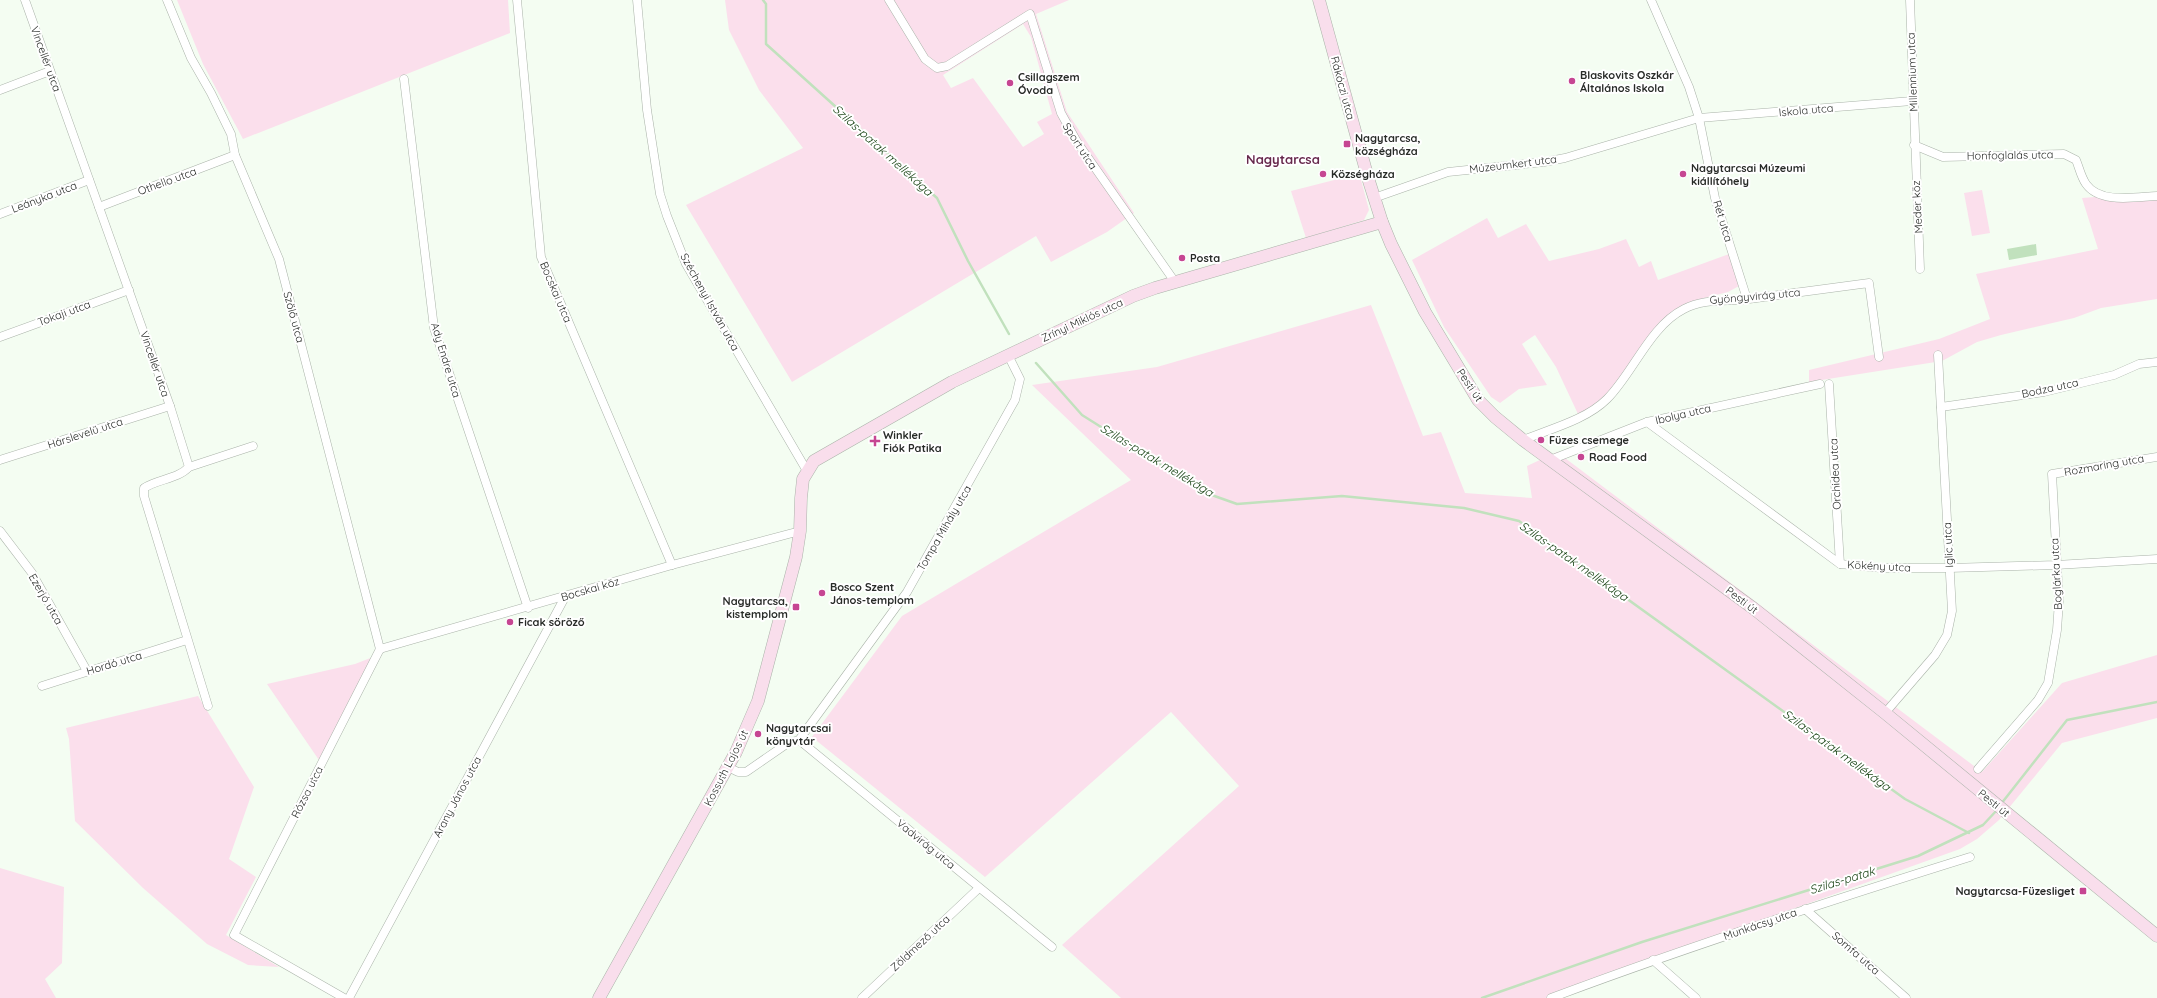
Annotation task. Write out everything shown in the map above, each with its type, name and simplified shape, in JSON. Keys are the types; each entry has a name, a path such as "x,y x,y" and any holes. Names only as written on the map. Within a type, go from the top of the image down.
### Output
{"main road":[{"name":"Rákóczi utca","path":"1319,0 1382,222"},
{"name":"Zrínyi Miklós utca","path":"807,471 814,461 825,454 952,382 1133,296 1175,282 1382,222"},
{"name":"Pesti út","path":"1382,222 1425,312 1478,400 1495,418 1550,460 1753,608 1885,713 2157,936"},
{"name":"Kossuth Lajos út","path":"599,998 728,767 758,701 785,601 800,531 802,487 807,471"}],"street":[{"name":"Vincellér utca","path":"25,0 170,406 189,467"},
{"name":"Szőlő utca","path":"167,0 191,58 231,134 235,154 279,259 380,649"},
{"name":"Bocskai utca","path":"517,0 541,257 672,565"},
{"name":"Széchenyi István utca","path":"637,0 647,110 660,194 667,216 686,264 807,471"},
{"name":"Sport utca","path":"889,0 925,59 937,68 947,66 1030,14 1064,121 1077,142 1175,282"},
{"name":"Rét utca","path":"1651,0 1689,86 1699,118 1715,198 1747,299"},
{"name":"Millennium utca","path":"1910,0 1914,145"},
{"path":"0,90 50,71"},
{"name":"Ady Endre utca","path":"404,79 434,328 528,608"},
{"name":"Iskola utca","path":"1699,118 1912,101"},
{"name":"Múzeumkert utca","path":"1374,198 1448,172 1544,162 1565,158 1699,118"},
{"name":"Honfoglalás utca","path":"1914,145 1943,157 2064,154 2076,160 2085,183 2095,194 2111,197 2157,196"},
{"name":"Meder köz","path":"1914,145 1920,269"},
{"name":"Othello utca","path":"99,207 235,154"},
{"name":"Leányka utca","path":"0,214 89,180"},
{"name":"Gyöngyvirág utca","path":"1523,440 1582,416 1607,400 1651,340 1667,322 1683,310 1704,301 1747,299 1869,283 1879,356"},
{"name":"Tokaji utca","path":"0,336 129,290"},
{"name":"Tompa Mihály utca","path":"799,740 907,592 1000,431 1015,400 1020,379 1011,354"},
{"name":"Iglic utca","path":"1885,713 1936,655 1947,635 1952,611 1938,355"},
{"name":"Bodza utca","path":"1941,407 2044,392 2114,375 2139,364 2157,362"},
{"name":"Ibolya utca","path":"1550,460 1647,422 1820,384"},
{"name":"Orchidea utca","path":"1830,384 1840,564"},
{"name":"Hárslevelű utca","path":"0,460 170,406"},
{"name":"Kökény utca","path":"1647,422 1840,564 1882,568 1949,568 2056,565 2157,559"},
{"path":"208,706 144,496 144,488 151,484 184,473 189,467 253,446"},
{"name":"Rozmaring utca","path":"2052,474 2157,457"},
{"name":"Boglárka utca","path":"1978,768 2038,700 2048,683 2059,601 2052,474"},
{"name":"Ezerjó utca","path":"0,530 32,573 87,671"},
{"name":"Bocskai köz","path":"380,649 528,608 672,565 800,531"},
{"name":"Arany János utca","path":"349,998 565,597"},
{"name":"Hordó utca","path":"42,686 187,640"},
{"name":"Rózsa utca","path":"344,998 234,935 380,649"},
{"path":"728,767 738,772 746,772 788,743 799,740"},
{"name":"Vadvirág utca","path":"799,740 1052,948"},
{"name":"Munkácsy utca","path":"1551,998 1652,960 1805,909 1970,857"},
{"name":"Zöldmező utca","path":"862,998 979,888"},
{"name":"Somfa utca","path":"1805,909 1906,998"},
{"path":"1652,960 1696,998"}],"shaded area":[{"path":"177,0 508,0 510,33 243,139 203,64"},
{"path":"725,0 1069,0 1036,14 1067,112 1134,213 1107,232 1051,262 1036,236 792,382 686,205 803,148 759,90 729,30","holes":["1023,24 1031,37 1052,114 1037,122 1044,134 1023,147 973,78 951,88 943,75"]},
{"path":"1350,176 1360,176 1369,210 1364,220 1306,238 1291,191"},
{"path":"1982,190 1990,233 1972,236 1964,193"},
{"path":"2157,192 2157,299 2101,308 2074,318 2001,335 1977,342 1942,361 1809,382 1809,370 1939,339 1990,319 1976,274 2098,249 2082,198"},
{"path":"1487,218 1498,238 1526,224 1549,261 1599,249 1626,239 1639,267 1651,261 1658,280 1729,254 1739,286 1728,292 1704,298 1673,315 1619,384 1592,408 1578,414 1556,367 1535,335 1522,344 1547,385 1519,389 1500,403 1491,397 1444,327 1412,260"},
{"path":"2036,244 2037,255 2009,260 2007,249"},
{"path":"1371,305 1423,436 1441,432 1465,493 1532,498 1527,466 1557,452 1982,772 2062,683 2157,655 2157,718 2062,743 1999,820 1977,839 1960,849 1545,998 1121,998 1062,945 1239,786 1171,712 985,877 812,737 902,616 1131,480 1032,385 1157,367"},
{"path":"378,655 321,763 267,684 355,664"},
{"path":"198,696 254,787 229,859 256,877 226,935 279,967 248,965 207,944 143,888 75,821 69,739 66,728"},
{"path":"0,868 64,887 62,963 45,979 56,998 0,998"}],"waterway":[{"name":"Szilas-patak mellékága","path":"763,0 766,4 766,44 937,198 968,261 1009,334"},
{"name":"Szilas-patak mellékága","path":"1036,363 1082,415 1206,493 1237,504 1342,496 1464,508 1519,521 1905,799 1969,833"},
{"name":"Szilas-patak","path":"2001,804 2067,720 2157,702"},
{"name":"Szilas-patak","path":"1482,998 1642,942 1918,856 1983,825 1997,810"}],"place":[{"name":"Blaskovits Oszkár Általános Iskola","path":"1572,81"},
{"name":"Csillagszem Óvoda","path":"1010,83"},
{"name":"Nagytarcsa, községháza","path":"1347,144"},
{"name":"Községháza","path":"1323,174"},
{"name":"Nagytarcsai Múzeumi kiállítóhely","path":"1683,174"},
{"name":"Posta","path":"1182,258"},
{"name":"Füzes csemege","path":"1541,440"},
{"name":"Winkler Fiók Patika","path":"875,441"},
{"name":"Road Food","path":"1581,457"},
{"name":"Bosco Szent János-templom","path":"822,593"},
{"name":"Nagytarcsa, kistemplom","path":"796,607"},
{"name":"Ficak söröző","path":"510,622"},
{"name":"Nagytarcsai könyvtár","path":"758,734"},
{"name":"Nagytarcsa-Füzesliget","path":"2083,891"}],"district":[{"name":"Nagytarcsa","path":"1283,159"}]}
